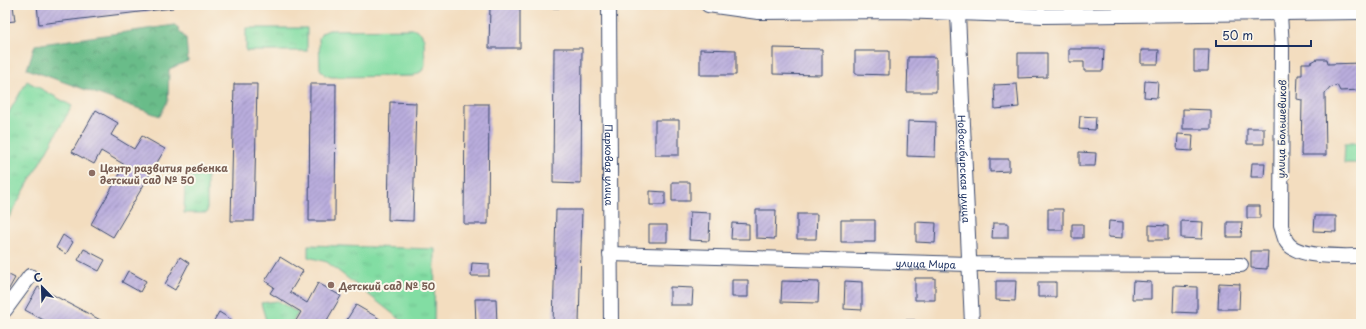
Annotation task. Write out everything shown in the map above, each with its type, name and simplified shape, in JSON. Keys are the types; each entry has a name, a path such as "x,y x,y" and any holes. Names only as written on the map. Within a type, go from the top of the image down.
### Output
{"street":[{"name":"Парковая улица","path":"609,5 611,324"},
{"path":"708,5 758,12 898,11 958,14 1103,16 1260,10 1280,14 1361,12"},
{"name":"Новосибирская улица","path":"958,14 972,324"},
{"name":"улица Большевиков","path":"1280,14 1282,48 1281,226 1286,243 1296,249 1310,254 1361,256"},
{"name":"улица Мира","path":"610,254 969,264 1241,264"},
{"path":"5,310 30,276"}],"green space":[{"path":"175,25 186,39 188,61 169,69 168,100 160,116 27,69 35,45"},
{"path":"246,28 307,28 307,51 246,51"},
{"path":"415,29 421,33 424,39 425,65 422,71 413,76 331,77 325,75 320,69 319,38 322,33 329,30"},
{"path":"27,81 72,106 8,219 5,218 5,119"},
{"path":"1345,143 1361,143 1361,163 1344,163"},
{"path":"185,176 207,176 207,213 184,213"},
{"path":"308,245 435,249 434,324 406,324 327,262 308,257"},
{"path":"278,301 298,313 291,324 267,324 261,303"}],"building":[{"path":"5,5 13,5 15,21 5,22"},
{"path":"37,5 172,5 173,8 39,24"},
{"path":"521,5 559,5 559,8 520,7"},
{"path":"490,7 520,7 520,48 489,48"},
{"path":"554,48 582,48 581,184 553,183"},
{"path":"773,48 822,49 822,75 773,74"},
{"path":"700,49 736,50 736,75 700,75"},
{"path":"1069,49 1104,49 1103,71 1084,71 1084,62 1069,62"},
{"path":"1141,50 1159,50 1158,64 1141,64"},
{"path":"1194,50 1209,50 1208,71 1194,71"},
{"path":"855,51 889,51 889,75 855,74"},
{"path":"1018,53 1047,53 1047,77 1018,78"},
{"path":"908,57 936,57 936,92 907,92"},
{"path":"1317,59 1327,59 1328,64 1361,63 1361,90 1340,91 1337,85 1330,88 1325,94 1326,155 1301,155 1302,100 1297,99 1298,75 1302,75 1302,63 1310,63"},
{"path":"1145,81 1158,82 1157,98 1144,97"},
{"path":"234,84 257,84 254,221 231,221"},
{"path":"310,84 336,84 335,221 309,221"},
{"path":"1017,84 1019,107 995,109 994,85"},
{"path":"390,102 416,103 413,221 388,220"},
{"path":"465,104 489,104 488,224 464,224"},
{"path":"1183,109 1211,110 1211,129 1183,129"},
{"path":"96,110 118,123 111,135 134,149 142,136 165,149 113,237 91,224 125,165 101,151 94,164 72,152"},
{"path":"1080,116 1096,117 1095,130 1079,129"},
{"path":"655,120 679,120 679,155 655,155"},
{"path":"908,121 936,122 935,157 907,156"},
{"path":"1247,128 1264,128 1264,144 1247,144"},
{"path":"1178,134 1193,135 1192,151 1177,150"},
{"path":"1079,152 1096,153 1095,166 1079,166"},
{"path":"990,159 1009,159 1009,171 990,172"},
{"path":"1252,163 1265,163 1264,177 1251,177"},
{"path":"672,182 690,182 690,201 672,201"},
{"path":"650,191 665,192 665,205 650,205"},
{"path":"1247,206 1260,206 1260,218 1247,218"},
{"path":"1048,209 1063,209 1063,230 1048,230"},
{"path":"556,210 582,210 579,324 553,324"},
{"path":"756,210 776,210 775,239 756,238"},
{"path":"690,212 710,213 709,241 689,240"},
{"path":"797,214 817,214 816,239 797,239"},
{"path":"1315,216 1336,216 1336,232 1314,231"},
{"path":"841,220 875,220 875,242 841,242"},
{"path":"1109,221 1123,222 1123,238 1108,237"},
{"path":"1181,221 1203,222 1202,239 1181,238"},
{"path":"916,222 936,223 935,243 916,242"},
{"path":"1227,222 1242,222 1241,237 1227,237"},
{"path":"732,223 749,224 749,239 731,239"},
{"path":"993,223 1008,223 1008,238 992,238"},
{"path":"1072,224 1083,224 1083,238 1072,238"},
{"path":"649,225 667,225 667,242 649,242"},
{"path":"1149,225 1168,226 1168,240 1149,240"},
{"path":"63,235 73,242 66,254 56,248"},
{"path":"84,249 105,260 99,271 78,260"},
{"path":"1251,251 1268,251 1267,269 1251,268"},
{"path":"180,257 189,263 175,290 165,284"},
{"path":"280,257 303,271 290,292 307,303 318,283 341,296 327,320 333,324 294,324 301,312 270,293 274,287 265,281"},
{"path":"472,263 489,264 489,276 471,276"},
{"path":"128,271 146,281 140,292 122,282"},
{"path":"5,273 15,278 5,296"},
{"path":"915,278 935,278 935,300 915,300"},
{"path":"732,280 748,280 748,297 732,297"},
{"path":"782,281 819,282 818,303 781,302"},
{"path":"845,281 862,282 862,310 844,309"},
{"path":"996,281 1016,281 1015,301 996,300"},
{"path":"1133,281 1151,282 1151,299 1132,299"},
{"path":"1038,282 1056,282 1056,297 1038,297"},
{"path":"1219,283 1240,284 1239,309 1218,309"},
{"path":"1174,286 1197,287 1197,313 1173,312"},
{"path":"38,287 108,324 51,324 25,310"},
{"path":"670,287 693,288 692,305 670,305"},
{"path":"475,299 496,299 497,324 476,324"},
{"path":"356,305 380,319 377,324 344,324"},
{"path":"219,312 232,320 229,324 212,324"},
{"path":"893,320 915,320 915,324 893,324"}],"place":[{"name":"Центр развития ребенка детский сад № 50","path":"92,173"},
{"name":"Детский сад № 50","path":"331,285"}]}
